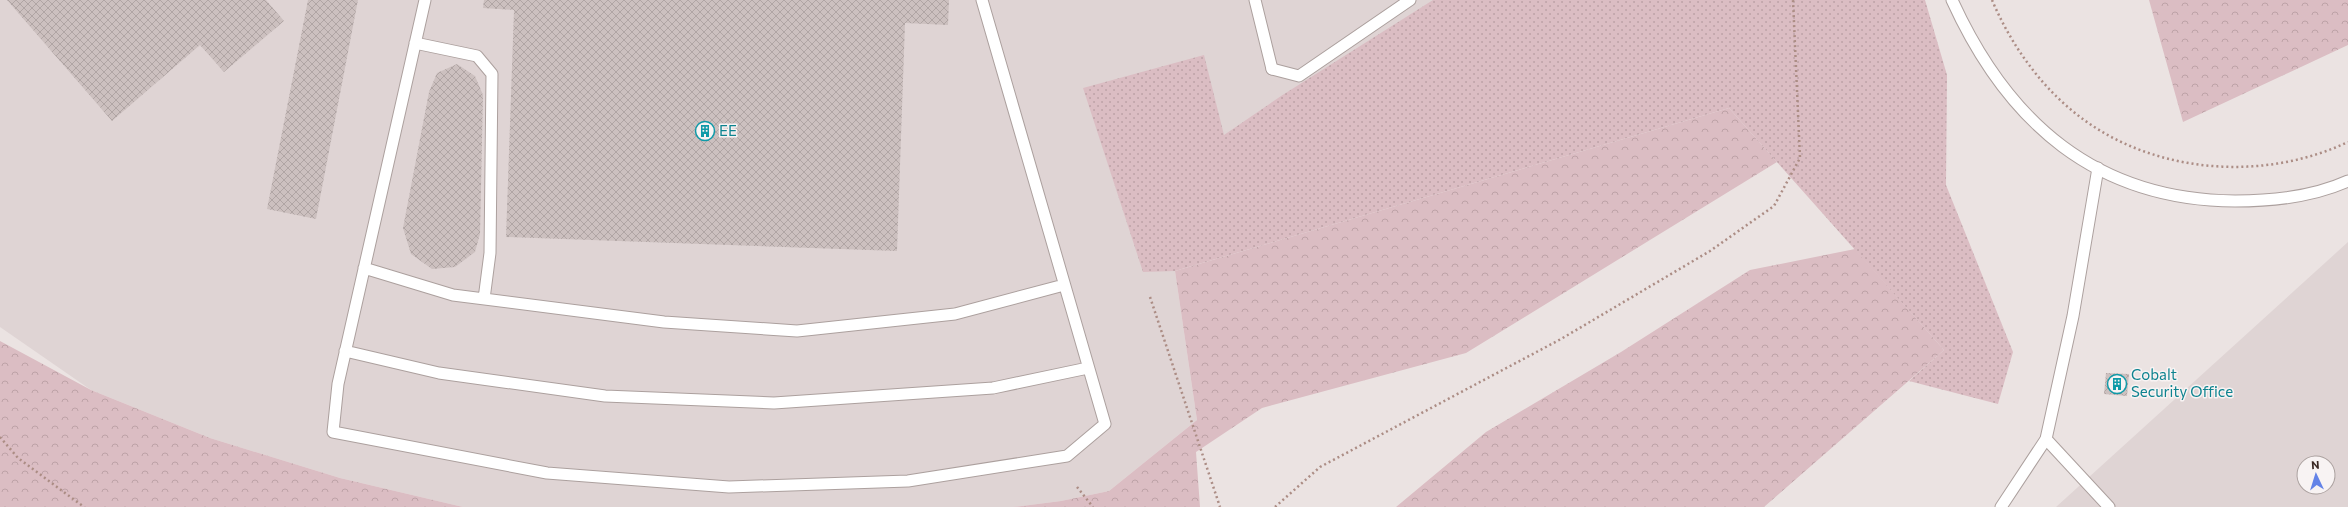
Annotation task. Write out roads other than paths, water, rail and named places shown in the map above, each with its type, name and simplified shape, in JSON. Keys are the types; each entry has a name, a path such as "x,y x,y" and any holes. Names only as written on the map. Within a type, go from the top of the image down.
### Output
{"street":[{"path":"425,0 345,351 338,384 333,432 547,473 729,487 908,481 1067,456 1105,424 982,0"},
{"path":"1255,0 1272,69 1299,76 1410,0"},
{"path":"1952,0 1980,53 1998,82 2019,108 2043,131 2071,153 2098,168 2137,185 2175,195 2220,200 2263,201 2299,196 2348,181"},
{"path":"415,43 477,56 492,74 490,253 484,299"},
{"path":"2001,507 2046,438 2073,316 2098,168"},
{"path":"364,268 453,295 664,322 797,330 955,314 1064,285"},
{"path":"345,351 439,373 605,396 774,403 993,388 1088,368"},
{"path":"2046,438 2109,507"}],"place":[{"name":"EE","path":"705,131"},
{"name":"Cobalt Security Office","path":"2117,384"}]}
